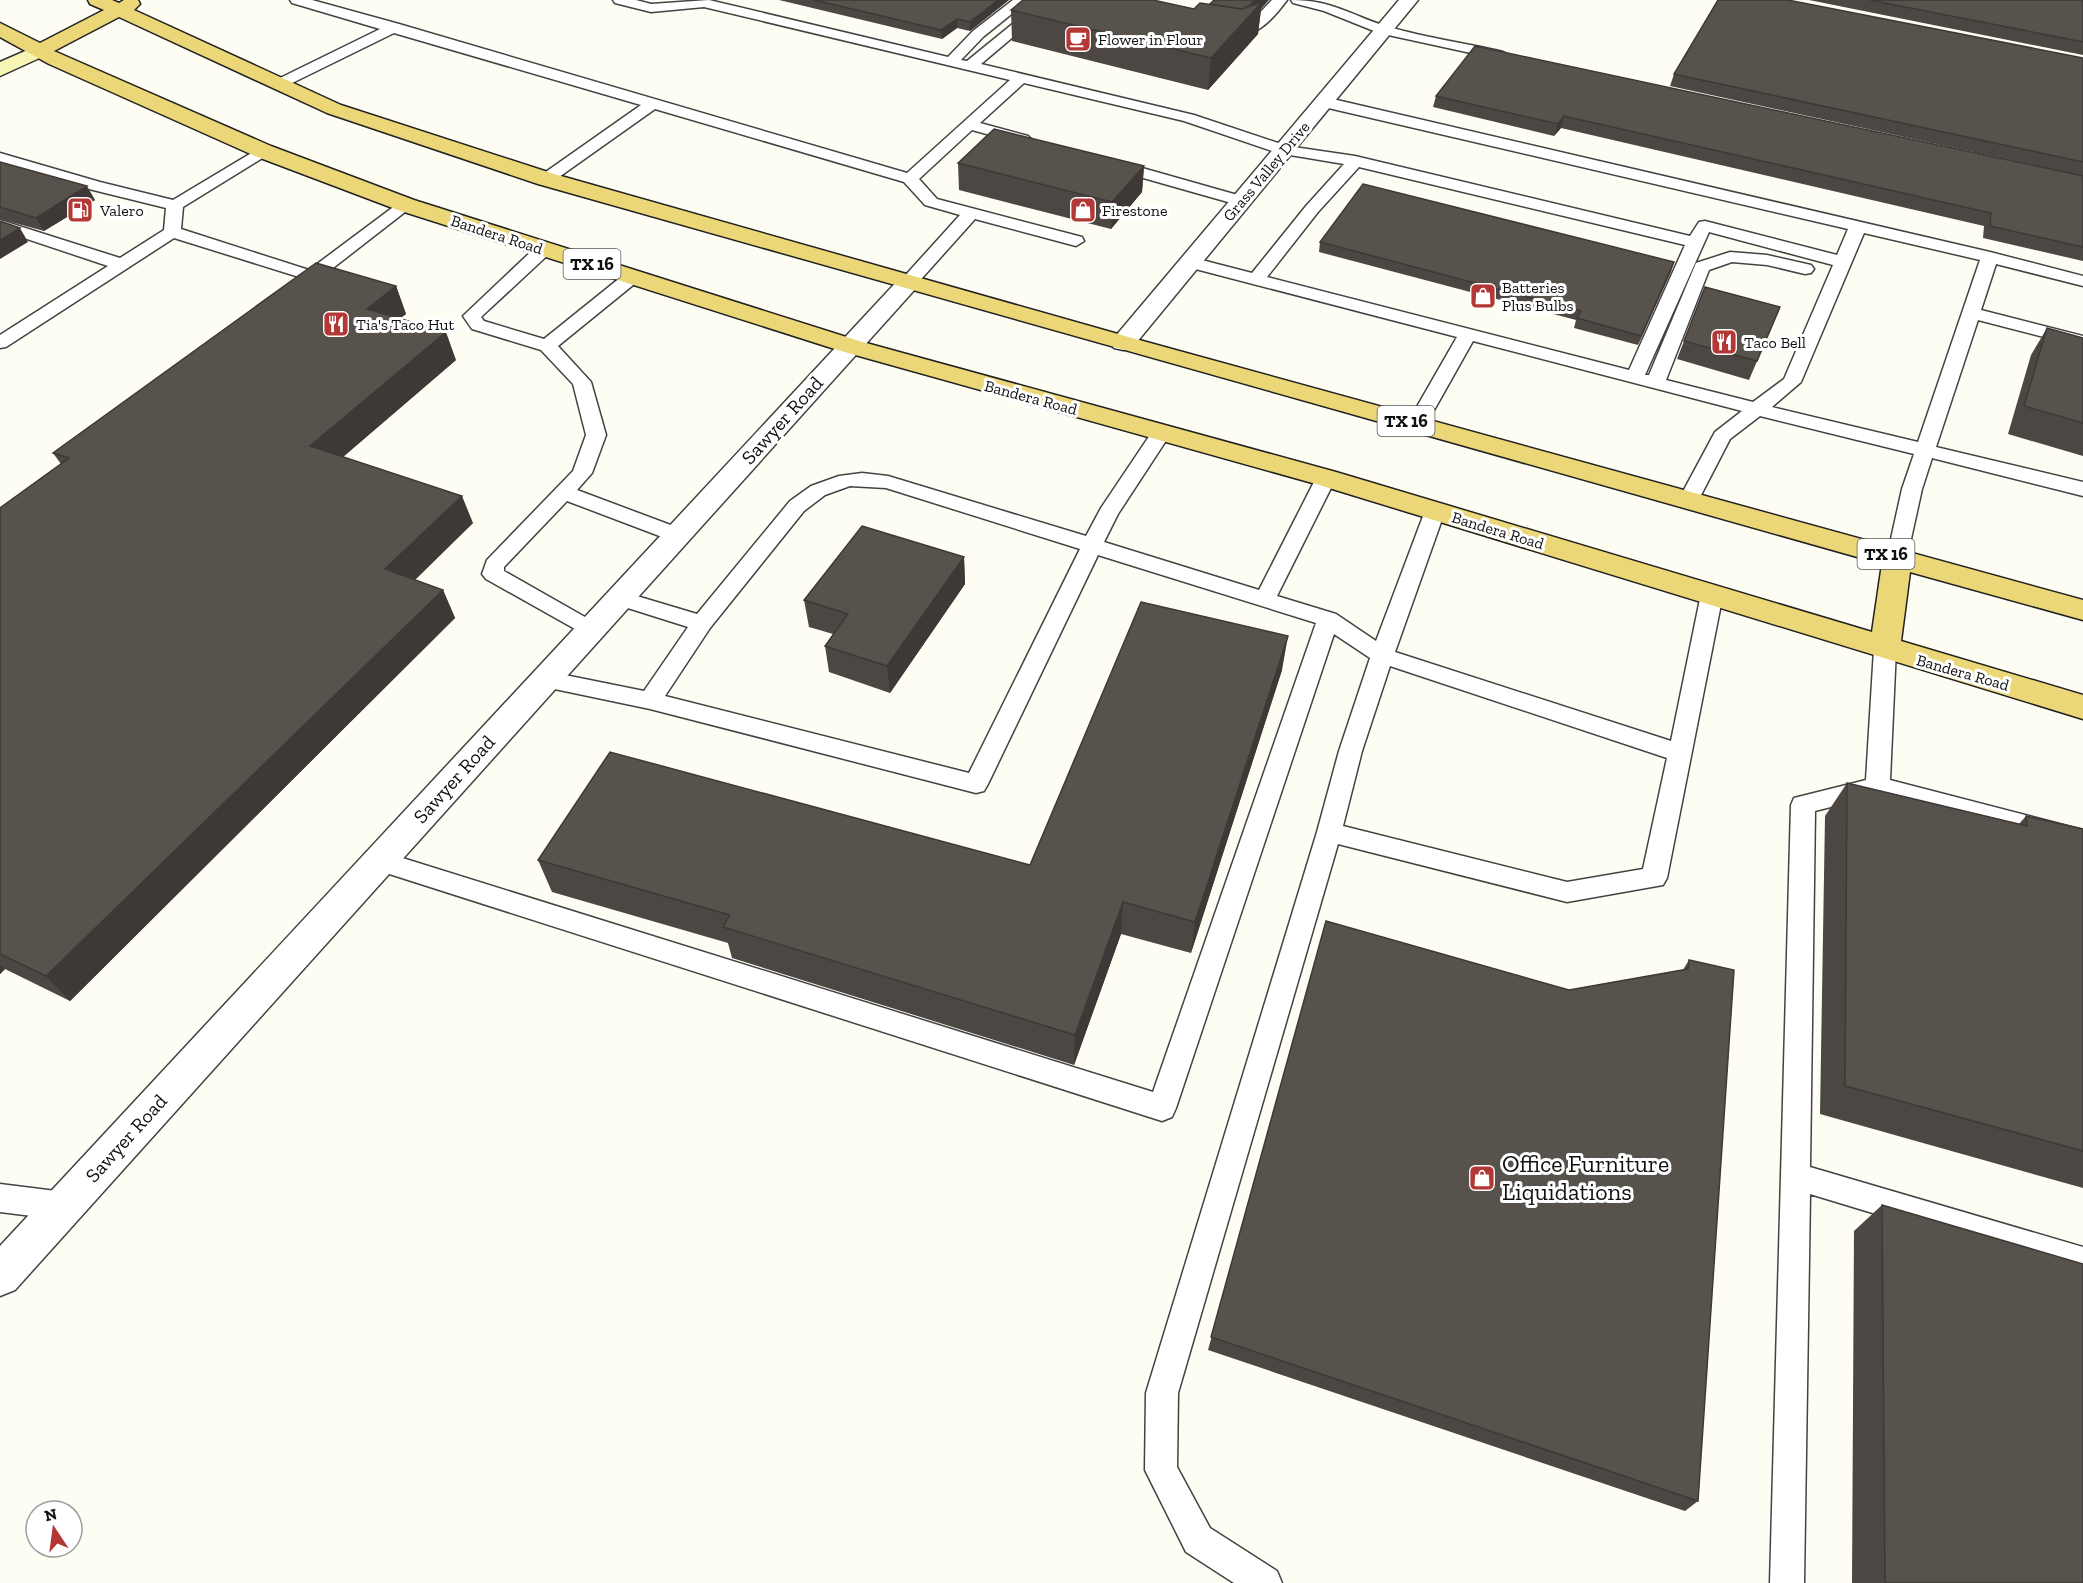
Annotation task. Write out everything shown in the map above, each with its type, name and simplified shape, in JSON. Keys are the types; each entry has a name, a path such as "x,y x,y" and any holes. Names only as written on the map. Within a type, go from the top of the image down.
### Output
{"main road":[{"name":"TX 16","path":"97,0 334,109 546,179 1123,343 2083,610"},
{"path":"39,51 140,0"},
{"name":"Bandera Road","path":"0,29 39,51 262,151 406,205 850,346 1326,478 1712,594 1885,649 2083,707"},
{"path":"1885,649 1897,557"}],"street":[{"name":"Grass Valley Drive","path":"1123,343 1409,0"},
{"path":"0,70 39,51"},
{"name":"Sawyer Road","path":"0,1276 909,282"}],"lane":[{"path":"297,0 910,179 931,202 1076,242"},
{"path":"620,0 651,8 704,3 1189,118 1284,150 1355,161 1695,242"},
{"path":"951,62 978,34 1022,0"},
{"path":"970,66 1050,0"},
{"path":"1218,30 1239,34 1254,28 1280,0"},
{"path":"1298,0 1329,8 1384,30 1512,58"},
{"path":"279,84 394,27"},
{"path":"910,179 1021,78"},
{"path":"1324,102 1990,257 2083,281"},
{"path":"546,179 652,104"},
{"path":"970,125 1038,144"},
{"path":"0,158 95,186 175,205 262,151"},
{"path":"1095,160 1242,201"},
{"path":"1257,278 1312,209 1355,161"},
{"path":"172,232 175,205"},
{"path":"284,297 406,205"},
{"path":"909,282 971,213"},
{"path":"0,225 121,264"},
{"path":"1635,377 1695,242 1705,226 1840,270"},
{"path":"1689,499 1722,436 1792,382 1858,226"},
{"path":"0,343 172,232 312,276"},
{"path":"544,249 472,316 478,325 547,346 582,382 596,435 582,473 494,565 493,574 591,630"},
{"path":"1655,383 1702,267 1730,257 1840,270"},
{"path":"1897,557 1912,489 1990,257"},
{"path":"1190,262 1756,409 2083,489"},
{"path":"547,346 632,277"},
{"path":"1971,313 2083,342"},
{"path":"1417,424 1468,334"},
{"path":"545,680 650,701 976,784 1108,513 1161,433"},
{"path":"1265,599 1326,478"},
{"path":"650,701 702,623 797,506 813,492 831,483 852,479 888,482 1328,619 1383,656 1680,753"},
{"path":"563,492 677,535"},
{"path":"1265,1583 1198,1540 1161,1470 1162,1393 1329,832 1337,798 1383,656 1436,511"},
{"path":"1329,832 1567,892 1654,878 1712,594"},
{"path":"620,598 702,623"},
{"path":"380,861 1162,1108 1328,619"},
{"path":"1878,786 1885,649"},
{"path":"1787,1583 1803,805 1878,786 2083,840"},
{"path":"1794,1176 2083,1262"},
{"path":"0,1198 64,1206"}],"building":[{"path":"814,0 998,0 970,22 957,19 941,30"},
{"path":"1023,0 1153,0 1194,9 1200,3 1242,9 1262,2 1211,58 1011,10"},
{"path":"1214,0 1255,0 1242,9 1210,4"},
{"path":"1718,0 1788,0 2083,58 2083,162 1674,74"},
{"path":"1870,0 2083,0 2083,42"},
{"path":"1475,46 2083,176 2083,247 1990,226 1991,213 1564,116 1558,124 1436,96"},
{"path":"994,129 1144,166 1112,202 958,163"},
{"path":"0,162 87,186 36,218 0,207"},
{"path":"1363,184 1674,262 1641,336 1577,318 1581,311 1320,242"},
{"path":"0,221 20,228 0,240"},
{"path":"316,263 396,286 367,309 446,332 310,446 462,496 385,569 443,590 46,976 0,954 0,508 69,458 53,453"},
{"name":"Taco Bell","path":"1705,287 1780,307 1757,361 1684,341"},
{"path":"2047,328 2083,338 2083,423 2024,406"},
{"path":"862,526 964,557 887,666 825,646 848,614 804,600"},
{"path":"1141,602 1288,636 1195,922 1123,902 1075,1035 723,927 730,915 538,860 610,752 1030,865"},
{"path":"1847,783 2027,826 2026,816 2083,829 2083,1151 1845,1086"},
{"name":"Office Furniture Liquidations","path":"1326,921 1569,990 1688,969 1689,960 1734,970 1698,1501 1211,1337"},
{"path":"1882,1205 2083,1264 2083,1583 1885,1583"}],"place":[{"name":"Flower in Flour","path":"1078,39"},
{"name":"Valero","path":"80,210"},
{"name":"Firestone","path":"1083,210"},
{"name":"Batteries Plus Bulbs","path":"1483,296"},
{"name":"Tia's Taco Hut","path":"336,324"},
{"name":"Taco Bell","path":"1724,342"},
{"name":"Office Furniture Liquidations","path":"1482,1178"}]}
